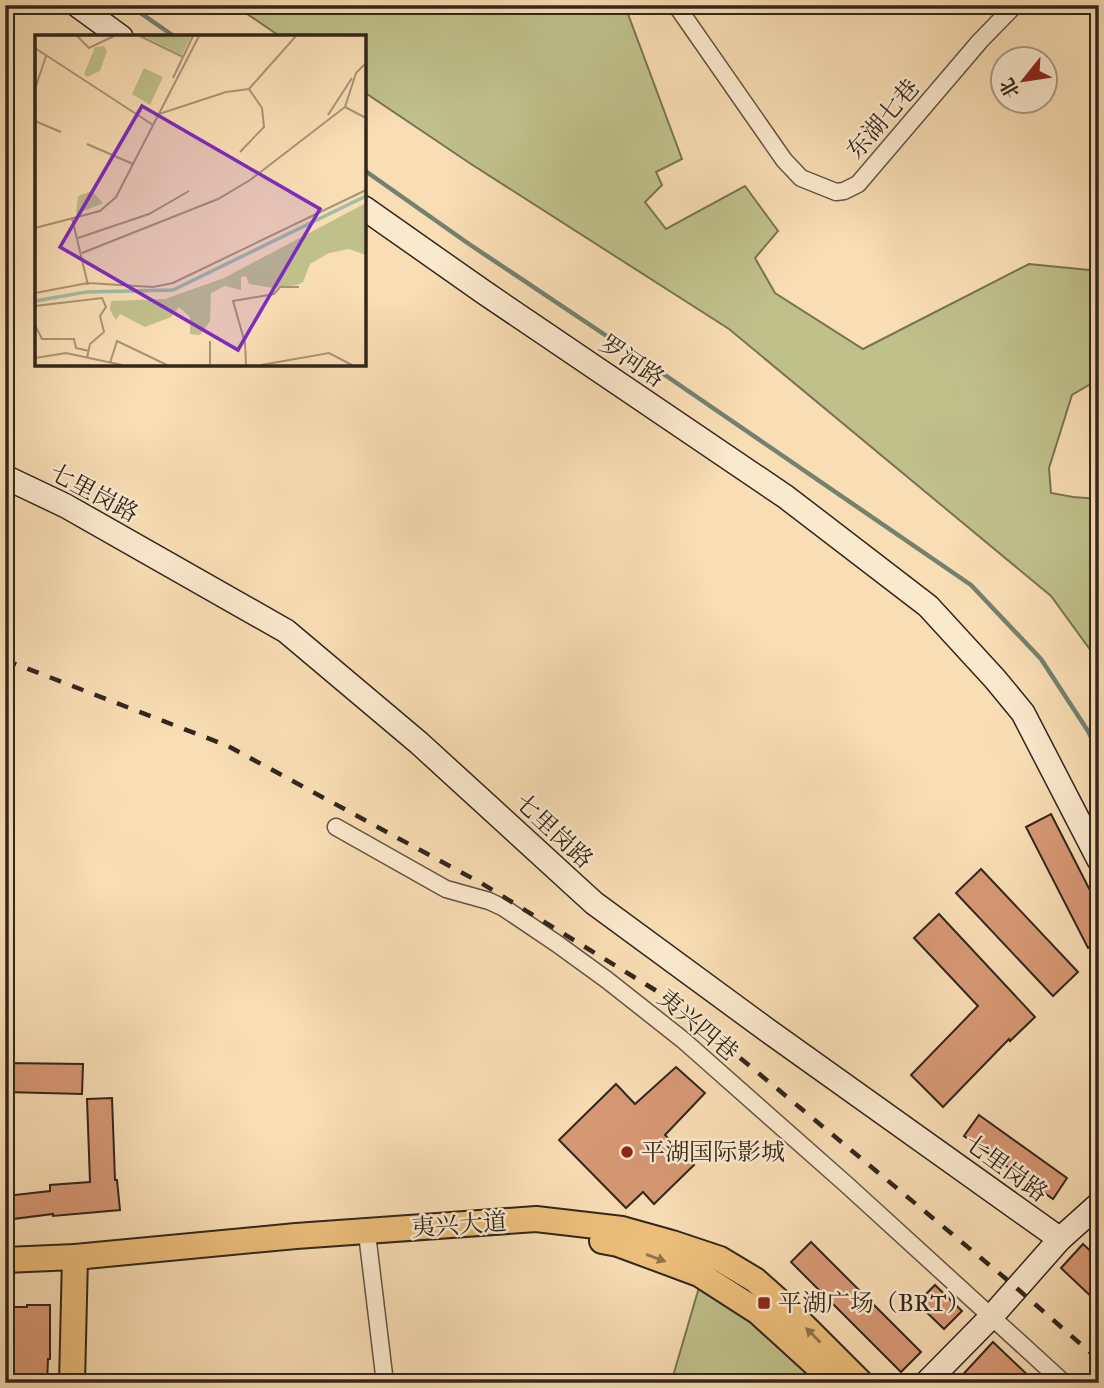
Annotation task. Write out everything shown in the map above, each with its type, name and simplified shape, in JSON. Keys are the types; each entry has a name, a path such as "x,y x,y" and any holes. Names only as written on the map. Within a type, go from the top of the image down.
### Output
{"main road":[{"name":"夷兴大道","path":"5,1276 75,1263 296,1236 536,1219 580,1223 622,1229 720,1259 755,1280 861,1383"},
{"name":"夷兴大道","path":"5,1260 75,1263 536,1231 572,1235 618,1244 699,1275 758,1312 836,1383"},
{"path":"72,1383 75,1263"}],"street":[{"path":"77,5 118,35"},
{"name":"东湖七巷","path":"676,5 784,160 801,178 835,192 858,184 980,41 1015,5"},
{"name":"罗河路","path":"366,209 786,497 928,606 1023,713 1099,860"},
{"name":"七里岗路","path":"5,477 66,506 286,631 419,743 594,903 1060,1240"},
{"name":"罗河路","path":"869,561 933,596 1009,676 1030,705 1099,836"},
{"name":"夷兴四巷","path":"337,827 446,889 504,908 607,980 682,1040 1064,1383"},
{"path":"926,1383 992,1316 1060,1240 1099,1204"},
{"path":"368,1242 385,1383"}],"green space":[{"path":"234,5 625,6 682,159 656,172 662,185 645,202 666,229 745,186 778,231 755,258 775,293 863,349 1029,264 1099,271 1099,379 1072,395 1049,468 1051,493 1099,499 1099,662 1051,596 729,329 366,93 366,35 278,35"},
{"path":"700,1284 760,1324 825,1383 671,1383"}],"building":[{"path":"1051,814 1099,908 1099,942 1088,948 1026,827"},
{"path":"981,869 1078,972 1053,996 956,893"},
{"path":"939,914 1035,1017 1010,1041 1009,1039 943,1107 911,1075 978,1006 914,938"},
{"path":"5,1063 83,1064 82,1094 5,1092"},
{"name":"平湖国际影城","path":"676,1067 705,1093 665,1135 694,1165 654,1204 643,1192 626,1208 559,1140 616,1084 635,1104"},
{"path":"112,1098 115,1180 120,1210 5,1220 5,1188 15,1195 50,1191 50,1185 90,1182 87,1099"},
{"path":"979,1115 1067,1178 1053,1199 964,1136"},
{"path":"811,1242 921,1352 901,1372 791,1262"},
{"path":"1083,1244 1099,1259 1099,1304 1061,1268"},
{"path":"935,1285 962,1311 944,1329 917,1303"},
{"path":"50,1305 47,1383 5,1383 5,1307"},
{"path":"993,1342 1036,1383 955,1383"}],"waterway":[{"path":"129,5 172,35"},
{"path":"366,171 971,585 1041,659 1088,731 1099,753"}],"railway":[{"path":"5,660 228,746 481,883 668,998 1005,1278 1099,1360"}],"place":[{"name":"平湖国际影城","path":"627,1152"},
{"name":"平湖广场（BRT）","path":"764,1303"}]}
